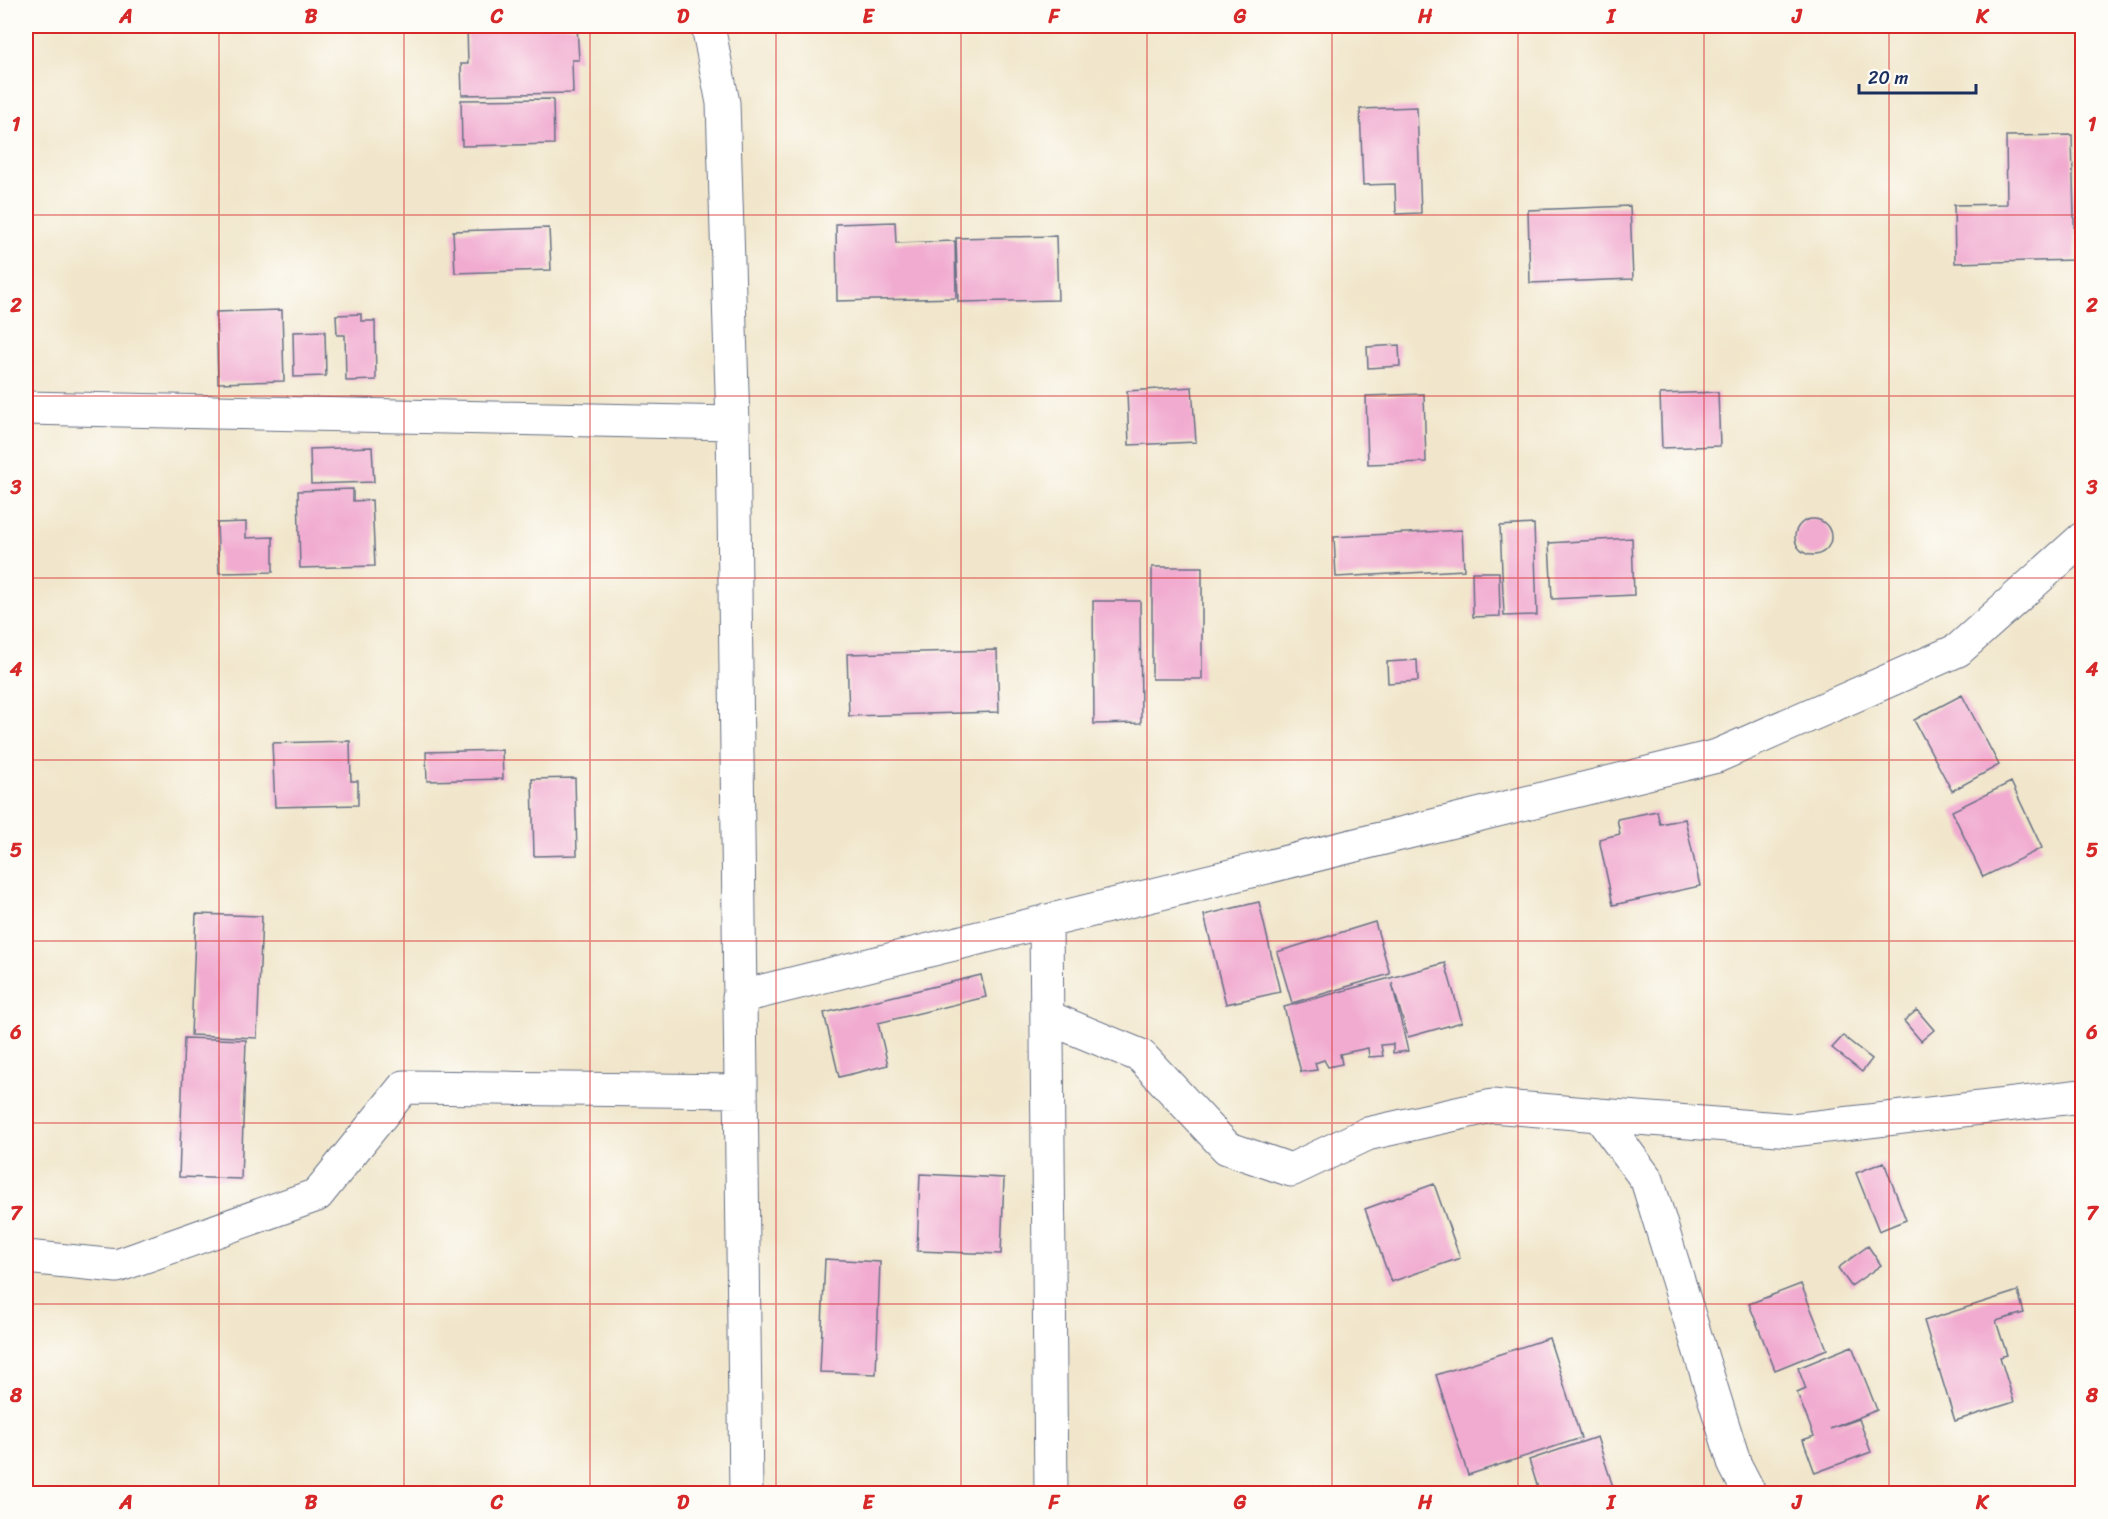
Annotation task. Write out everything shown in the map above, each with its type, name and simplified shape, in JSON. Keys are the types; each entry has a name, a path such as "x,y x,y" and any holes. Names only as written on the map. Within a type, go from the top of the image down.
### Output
{"street":[{"path":"708,26 723,103 733,423 746,1494"},
{"path":"26,408 733,423"},
{"path":"739,997 1717,756 1958,650 2082,539"},
{"path":"1046,921 1051,1494"},
{"path":"1047,1017 1142,1056 1227,1148 1291,1170 1367,1134 1492,1106 1792,1130 2082,1096"},
{"path":"26,1257 117,1266 317,1196 404,1087 740,1091"},
{"path":"1599,1115 1647,1180 1735,1466 1750,1494"}],"building":[{"path":"467,26 577,26 579,60 572,60 573,93 462,95 461,64 468,64"},
{"path":"553,99 554,144 462,146 461,100"},
{"path":"1417,107 1421,213 1396,214 1395,184 1363,185 1360,109"},
{"path":"2072,135 2075,260 1955,263 1954,205 2007,204 2006,136"},
{"path":"1630,206 1633,279 1530,283 1528,210"},
{"path":"895,222 896,243 955,241 956,298 837,301 836,224"},
{"path":"549,228 551,270 455,273 453,231"},
{"path":"1056,236 1058,300 958,302 956,238"},
{"path":"282,310 284,381 218,383 216,312"},
{"path":"361,314 361,321 375,321 376,380 346,381 345,335 337,335 336,315"},
{"path":"325,331 326,376 294,377 293,332"},
{"path":"1399,345 1400,366 1368,368 1367,347"},
{"path":"1192,387 1196,442 1129,445 1127,391"},
{"path":"1718,392 1720,446 1662,448 1660,394"},
{"path":"1424,394 1426,462 1368,464 1366,396"},
{"path":"372,447 374,482 311,484 310,449"},
{"path":"353,489 353,501 372,500 375,566 300,568 298,491"},
{"path":"1813,519 1826,524 1831,537 1826,550 1813,555 1800,550 1795,537 1800,524"},
{"path":"246,522 246,538 273,537 273,572 219,573 217,523"},
{"path":"1534,524 1537,615 1504,616 1500,526"},
{"path":"1462,530 1464,570 1336,577 1334,537"},
{"path":"1632,538 1634,595 1552,599 1549,543"},
{"path":"1152,567 1202,567 1202,679 1152,679"},
{"path":"1472,572 1499,572 1500,616 1473,617"},
{"path":"1093,601 1140,601 1141,723 1094,724"},
{"path":"997,650 999,712 849,716 847,654"},
{"path":"1417,660 1418,681 1388,683 1387,662"},
{"path":"1962,695 1999,765 1952,791 1914,720"},
{"path":"350,741 351,781 358,781 358,805 275,807 272,743"},
{"path":"502,750 503,779 427,781 426,752"},
{"path":"575,778 577,855 534,856 532,779"},
{"path":"2011,782 2042,848 1983,877 1952,811"},
{"path":"1657,811 1660,824 1685,819 1700,886 1613,905 1599,839 1620,834 1617,819"},
{"path":"1259,902 1280,992 1226,1004 1204,915"},
{"path":"196,914 262,916 257,1038 191,1035"},
{"path":"1375,922 1390,974 1292,1003 1277,952"},
{"path":"1445,963 1462,1022 1408,1037 1392,983 1408,1051 1393,1053 1393,1044 1381,1045 1383,1056 1369,1057 1368,1048 1340,1054 1342,1064 1328,1067 1324,1060 1315,1063 1317,1070 1301,1072 1284,1007"},
{"path":"981,975 986,997 878,1023 888,1065 839,1077 824,1013"},
{"path":"1917,1010 1934,1030 1921,1041 1904,1021"},
{"path":"1843,1036 1872,1059 1862,1072 1832,1048"},
{"path":"184,1038 246,1040 241,1179 179,1177"},
{"path":"1884,1162 1906,1220 1879,1231 1856,1173"},
{"path":"920,1174 1004,1178 1001,1254 917,1251"},
{"path":"1434,1184 1460,1258 1391,1282 1365,1209"},
{"path":"1868,1246 1881,1265 1851,1286 1838,1268"},
{"path":"825,1259 880,1262 876,1374 820,1372"},
{"path":"1801,1284 1827,1349 1775,1370 1749,1304"},
{"path":"2018,1291 2024,1313 1996,1321 2007,1355 2000,1357 2014,1402 1955,1421 1924,1321"},
{"path":"1549,1338 1581,1438 1468,1475 1436,1375"},
{"path":"1852,1346 1877,1410 1830,1429 1859,1419 1871,1452 1815,1473 1803,1440 1814,1436 1797,1393 1806,1389 1798,1368"},
{"path":"1597,1437 1614,1490 1602,1494 1540,1494 1529,1460"}]}
